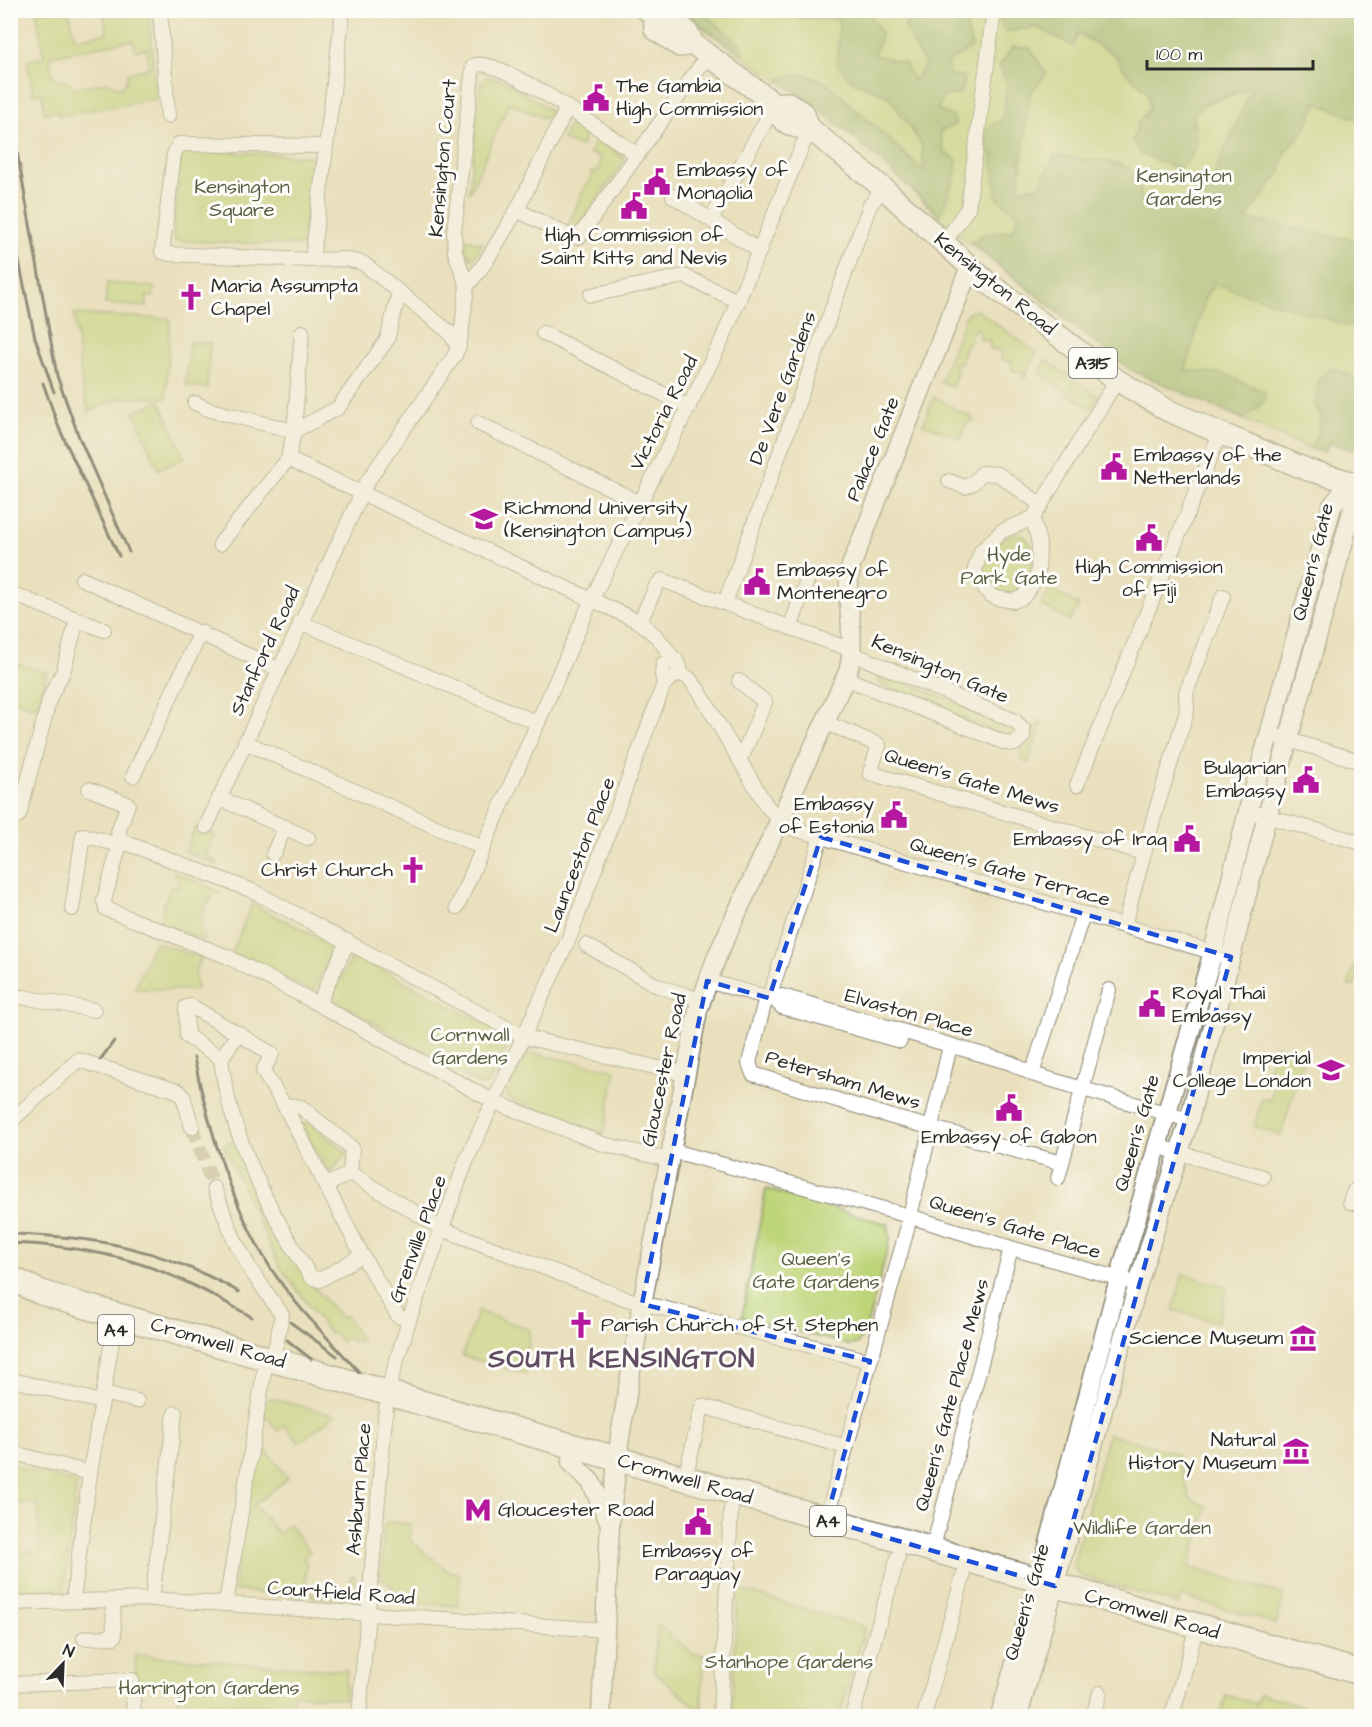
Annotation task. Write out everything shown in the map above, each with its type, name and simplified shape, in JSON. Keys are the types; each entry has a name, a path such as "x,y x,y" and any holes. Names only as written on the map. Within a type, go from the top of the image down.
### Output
{"highway":[{"name":"Cromwell Road","path":"10,1278 40,1292 267,1365 616,1467 731,1509 963,1576 1045,1591"},
{"name":"Cromwell Road","path":"10,1296 30,1306 114,1329 267,1365"},
{"name":"Cromwell Road","path":"386,1400 571,1462 685,1479 932,1551 1045,1591 1195,1634 1362,1690"},
{"name":"Cromwell Road","path":"1195,1634 1362,1673"}],"main road":[{"name":"Kensington Road","path":"650,13 666,17 680,26 688,32 700,50 775,104 788,103 804,114 810,129 883,188 970,267 1117,380 1167,410 1308,470 1356,484"}],"street":[{"path":"160,10 168,116"},
{"path":"312,260 343,10"},
{"path":"944,243 968,208 994,10"},
{"path":"517,210 569,236 579,237 638,155 700,50"},
{"name":"Kensington Court","path":"459,347 466,286 455,252 454,232 472,66 485,63 500,68 567,108 638,155"},
{"path":"711,220 775,104"},
{"path":"466,286 485,262 517,210 567,108"},
{"name":"Victoria Road","path":"457,907 591,601 689,407 738,302 810,129"},
{"path":"326,146 179,144 174,154 161,249 165,254 345,260 363,263 448,331 459,347"},
{"name":"De Vere Gardens","path":"725,603 870,205 883,188"},
{"path":"674,196 760,251"},
{"name":"Palace Gate","path":"853,650 847,595 851,566 970,267"},
{"path":"591,295 684,276 738,302"},
{"path":"195,403 210,410 294,431 338,408 387,340 399,293"},
{"path":"220,544 288,459 294,431 302,332"},
{"path":"543,333 689,407"},
{"name":"Stanford Road","path":"206,827 362,493 459,347"},
{"path":"1033,518 1039,544 1038,572 1035,582 1023,597 1014,601 996,598 989,594 977,577 975,569 981,551 1002,531 1033,518 1117,380"},
{"path":"478,423 640,502"},
{"path":"1077,785 1220,433"},
{"path":"288,459 640,622 658,638 677,667 689,678 724,732 766,805 779,822"},
{"path":"949,481 965,487 974,483 982,473 998,474 1041,505"},
{"name":"Queen's Gate","path":"1018,1716 1045,1591 1119,1279 1213,952 1248,811 1333,503 1356,484"},
{"name":"Queen's Gate","path":"1000,1716 1045,1591 1189,1120 1268,816 1353,508 1356,484"},
{"path":"790,628 808,578"},
{"path":"82,579 278,669"},
{"path":"640,622 660,580 853,650"},
{"path":"10,593 104,630"},
{"path":"1124,926 1143,853 1186,711 1186,693 1223,596"},
{"path":"10,821 19,815 50,697 63,672 77,620"},
{"path":"300,622 537,723"},
{"path":"133,776 201,632"},
{"name":"Gloucester Road","path":"601,1716 610,1523 616,1467 642,1304 700,1000 845,678 853,650"},
{"name":"Kensington Gate","path":"845,678 1005,743 1015,744 1023,737 1023,729 1015,721 853,650"},
{"name":"Launceston Place","path":"525,1037 570,936 664,684 677,667"},
{"path":"737,756 744,752 765,702 739,681"},
{"name":"Queen's Gate Mews","path":"824,722 879,746 870,773 1143,853"},
{"path":"1269,734 1362,762"},
{"path":"245,742 483,848"},
{"path":"89,789 128,804 118,832 120,843 104,900 106,909 228,957 318,1004 494,1102 603,1144 669,1155 909,1216 826,1520"},
{"path":"219,798 308,838"},
{"path":"1248,811 1362,843"},
{"name":"Queen's Gate Terrace","path":"779,822 821,837 1231,957"},
{"path":"273,854 285,827"},
{"path":"72,909 83,835 120,843 253,891 525,1037 685,1074"},
{"path":"769,998 821,837"},
{"path":"1032,1074 1083,914"},
{"path":"318,1004 348,941"},
{"path":"586,945 634,975 700,1000"},
{"name":"Elvaston Place","path":"707,981 769,998 782,996 949,1050 1011,1063 1032,1074 1189,1120"},
{"path":"1058,1178 1109,990"},
{"path":"10,999 23,997 94,1010"},
{"name":"Petersham Mews","path":"769,998 749,1063 753,1074 929,1127"},
{"path":"221,1058 187,1036 186,1006 191,1006 272,1054 263,1071 284,1105 362,1255 398,1316 409,1320"},
{"path":"239,1033 221,1058 224,1083 257,1177 311,1277 320,1280 362,1255"},
{"path":"494,1102 525,1037"},
{"name":"Queen's Gate Place","path":"949,1050 909,1216 1138,1284"},
{"path":"10,1122 78,1060 178,1091 183,1096 192,1127"},
{"name":"Grenville Place","path":"386,1400 409,1320 466,1161 494,1102"},
{"path":"284,1105 302,1107 352,1148 350,1173"},
{"path":"929,1127 1062,1163"},
{"path":"1156,1146 1263,1177"},
{"path":"325,1186 350,1173"},
{"path":"350,1173 442,1229 642,1304 870,1362"},
{"path":"214,1188 234,1239 250,1269 282,1315 275,1350 267,1365 226,1604"},
{"name":"Queen's Gate Place Mews","path":"932,1551 1011,1248"},
{"path":"74,1600 90,1473 114,1329"},
{"path":"16,1381 137,1401"},
{"name":"Ashburn Place","path":"359,1716 386,1400"},
{"path":"685,1479 702,1406 846,1447"},
{"path":"152,1599 175,1413"},
{"path":"10,1452 90,1473"},
{"name":"Gloucester Road","path":"571,1462 591,1482 610,1523"},
{"path":"720,1716 731,1509"},
{"path":"852,1716 898,1557"},
{"path":"924,1716 963,1576"},
{"name":"Courtfield Road","path":"10,1603 152,1599 605,1630"},
{"path":"84,1638 114,1637 113,1600"},
{"path":"1172,1716 1195,1634"},
{"path":"10,1684 132,1680 134,1716"},
{"path":"1093,1716 1100,1693"}],"highlighted area":[{"path":"821,837 1231,957 1055,1586 826,1520 870,1361 642,1304 707,981 769,998"}],"green space":[{"path":"36,11 69,11 75,39 107,33 103,11 149,11 156,99 59,116 57,111 45,113 42,93 33,94 27,60 44,57","holes":["133,40 135,51 146,48 149,68 128,73 126,82 120,88 107,82 75,88 52,75 50,56"]},
{"name":"Kensington Gardens","path":"678,11 1361,11 1361,452 1330,443 1324,452 1310,449 1131,370 954,231 867,147 831,118"},
{"path":"681,11 701,11 740,44 744,54"},
{"path":"759,11 857,11 870,15 882,34 874,55 905,63 914,81 925,65 904,26 914,13 957,11 966,24 972,47 948,63 950,75 964,77 961,93 942,97 938,110 953,117 956,124 940,131 944,152 957,160 955,178 940,215 865,147 779,78 806,74 829,85 924,171 921,143 888,96 852,81 837,64 839,20 761,15"},
{"path":"1010,11 1361,11 1361,118 1355,118 1317,103 1304,130 1286,151 1280,173 1246,219 1361,241 1361,330 1215,284 1206,295 1186,370 1224,374 1265,392 1264,402 1244,419 1131,370 971,242 982,235 1012,230 1019,216 997,198 992,154 984,151 987,128 1003,119 1007,84 999,66 1013,47 1030,48 1046,74 1030,94 1018,190 1040,185 1055,155 1121,164 1140,177 1141,201 1177,206 1211,181 1252,88 1204,104 1193,116 1195,146 1190,158 1178,169 1141,154 1133,141 1138,123 1149,109 1148,93 1125,71 1116,56 1078,33 1073,46 1037,27 1006,32 999,21"},
{"path":"487,77 504,80 551,111 548,119 509,103 469,194 480,85"},
{"path":"571,122 587,132 580,147 562,139"},
{"path":"596,139 623,157 624,162 576,228 572,229 568,227 585,185 590,182 591,172 598,171 601,158 590,153"},
{"name":"Kensington Square","path":"187,150 309,156 313,161 303,245 176,241 173,235 180,155"},
{"path":"464,239 483,243 475,257 471,258 466,250"},
{"path":"107,283 154,287 153,297 147,296 147,307 105,304"},
{"path":"977,310 1037,353 1024,378 1023,373 1012,370 1012,362 1001,360 1002,351 990,349 990,341 980,340 980,332 975,329 970,335 969,345 966,344 961,363 955,363 954,366 958,371 952,386 940,382 967,313"},
{"path":"74,314 170,319 166,398 119,398 89,412 82,386"},
{"path":"189,342 210,343 207,388 186,386"},
{"path":"1046,360 1099,397 1091,409 1042,375 1042,365"},
{"path":"1331,368 1361,380 1361,452 1330,443 1324,452 1310,449 1320,428 1321,417 1315,403 1319,379"},
{"path":"934,397 971,416 974,421 966,423 961,439 923,424"},
{"path":"160,401 185,458 158,469 134,412"},
{"name":"Hyde Park Gate","path":"1018,533 1025,537 1032,547 1030,582 1017,593 1004,594 990,585 981,568 995,545 1005,537"},
{"path":"1050,589 1079,605 1070,621 1041,605"},
{"path":"11,662 47,673 38,707 11,699"},
{"path":"883,673 1014,727 1012,735 1007,737 881,685 879,680"},
{"path":"1043,721 1028,763 1022,760 1021,748 1029,733"},
{"path":"195,827 215,836 206,856 217,862 216,865 185,851"},
{"path":"175,872 220,892 213,894 210,903 207,902 200,920 203,922 199,931 205,936 203,940 158,922 171,886 177,887 179,878 173,876"},
{"path":"252,904 335,946 313,992 232,953"},
{"path":"154,942 202,958 195,970 197,990 135,989"},
{"path":"1361,949 1361,962 1354,987 1348,985"},
{"name":"Cornwall Gardens","path":"354,955 506,1035 509,1043 488,1085 481,1086 335,1000 333,991"},
{"path":"1275,1045 1305,1053 1281,1135 1254,1127 1262,1098 1270,1100 1277,1076 1267,1073"},
{"name":"Cornwall Gardens","path":"527,1052 616,1070 604,1134 508,1098 507,1093"},
{"path":"309,1123 347,1153 329,1174 303,1127 304,1124"},
{"path":"236,1141 306,1278 341,1318 346,1315 361,1340 356,1343 347,1338 341,1342 334,1333 329,1333 280,1267 223,1145"},
{"name":"Queen's Gate Gardens","path":"766,1189 888,1224 890,1239 865,1334 857,1344 849,1345 742,1317"},
{"path":"1183,1274 1227,1287 1218,1322 1173,1310"},
{"path":"478,1311 530,1330 526,1374 462,1356"},
{"path":"270,1398 335,1415 299,1443 285,1425 278,1431 262,1412 264,1403"},
{"name":"Wildlife Garden","path":"1108,1434 1176,1453 1190,1498 1207,1507 1189,1567 1284,1595 1276,1624 1181,1596 1178,1604 1079,1575 1073,1565"},
{"path":"258,1439 288,1478 254,1505 278,1533 289,1524 310,1552 303,1558 307,1563 304,1598 233,1590"},
{"path":"11,1465 77,1483 64,1590 11,1592 11,1553 39,1552 38,1504 11,1503"},
{"path":"387,1522 411,1524 410,1540 448,1571 460,1574 458,1606 398,1602 392,1586 381,1579 384,1526"},
{"path":"351,1576 355,1576 352,1599 312,1597 312,1593 349,1596"},
{"name":"Stanhope Gardens","path":"738,1589 865,1627 840,1716 731,1716"},
{"path":"657,1624 693,1654 703,1654 702,1709 697,1708 654,1672"},
{"name":"Harrington Gardens","path":"135,1655 347,1671 345,1699 293,1694 291,1716 177,1716 180,1686 136,1682"},
{"path":"1260,1694 1313,1709 1311,1716 1220,1716 1226,1695 1256,1704"}],"tunnel":[{"path":"192,1127 214,1188"}],"railway":[{"path":"12,123 57,376 79,437 129,552"},
{"path":"14,237 35,338 54,392"},
{"path":"43,383 59,428 119,556"},
{"path":"100,1060 114,1041"},
{"path":"194,1058 223,1166 256,1243 290,1295 359,1372"},
{"path":"10,1234 72,1238 129,1248 183,1265 239,1292"},
{"path":"10,1243 78,1249 144,1265 195,1286 252,1317"},
{"path":"290,1322 337,1356"},
{"path":"287,1340 311,1359"}],"place":[{"name":"The Gambia High Commission","path":"596,98"},
{"name":"Embassy of Mongolia","path":"657,182"},
{"name":"High Commission of Saint Kitts and Nevis","path":"634,206"},
{"name":"Maria Assumpta Chapel","path":"191,297"},
{"name":"Embassy of the Netherlands","path":"1114,467"},
{"name":"Richmond University (Kensington Campus)","path":"484,519"},
{"name":"High Commission of Fiji","path":"1149,538"},
{"name":"Embassy of Montenegro","path":"757,582"},
{"name":"Bulgarian Embassy","path":"1306,780"},
{"name":"Embassy of Estonia","path":"894,815"},
{"name":"Embassy of Iraq","path":"1187,839"},
{"name":"Christ Church","path":"413,870"},
{"name":"Royal Thai Embassy","path":"1152,1004"},
{"name":"Imperial College London","path":"1331,1070"},
{"name":"Embassy of Gabon","path":"1009,1108"},
{"name":"Parish Church of St. Stephen","path":"581,1325"},
{"name":"Science Museum","path":"1303,1338"},
{"name":"Natural History Museum","path":"1296,1451"},
{"name":"Gloucester Road","path":"478,1510"},
{"name":"Embassy of Paraguay","path":"698,1522"}],"district":[{"name":"SOUTH KENSINGTON","path":"622,1359"}]}
